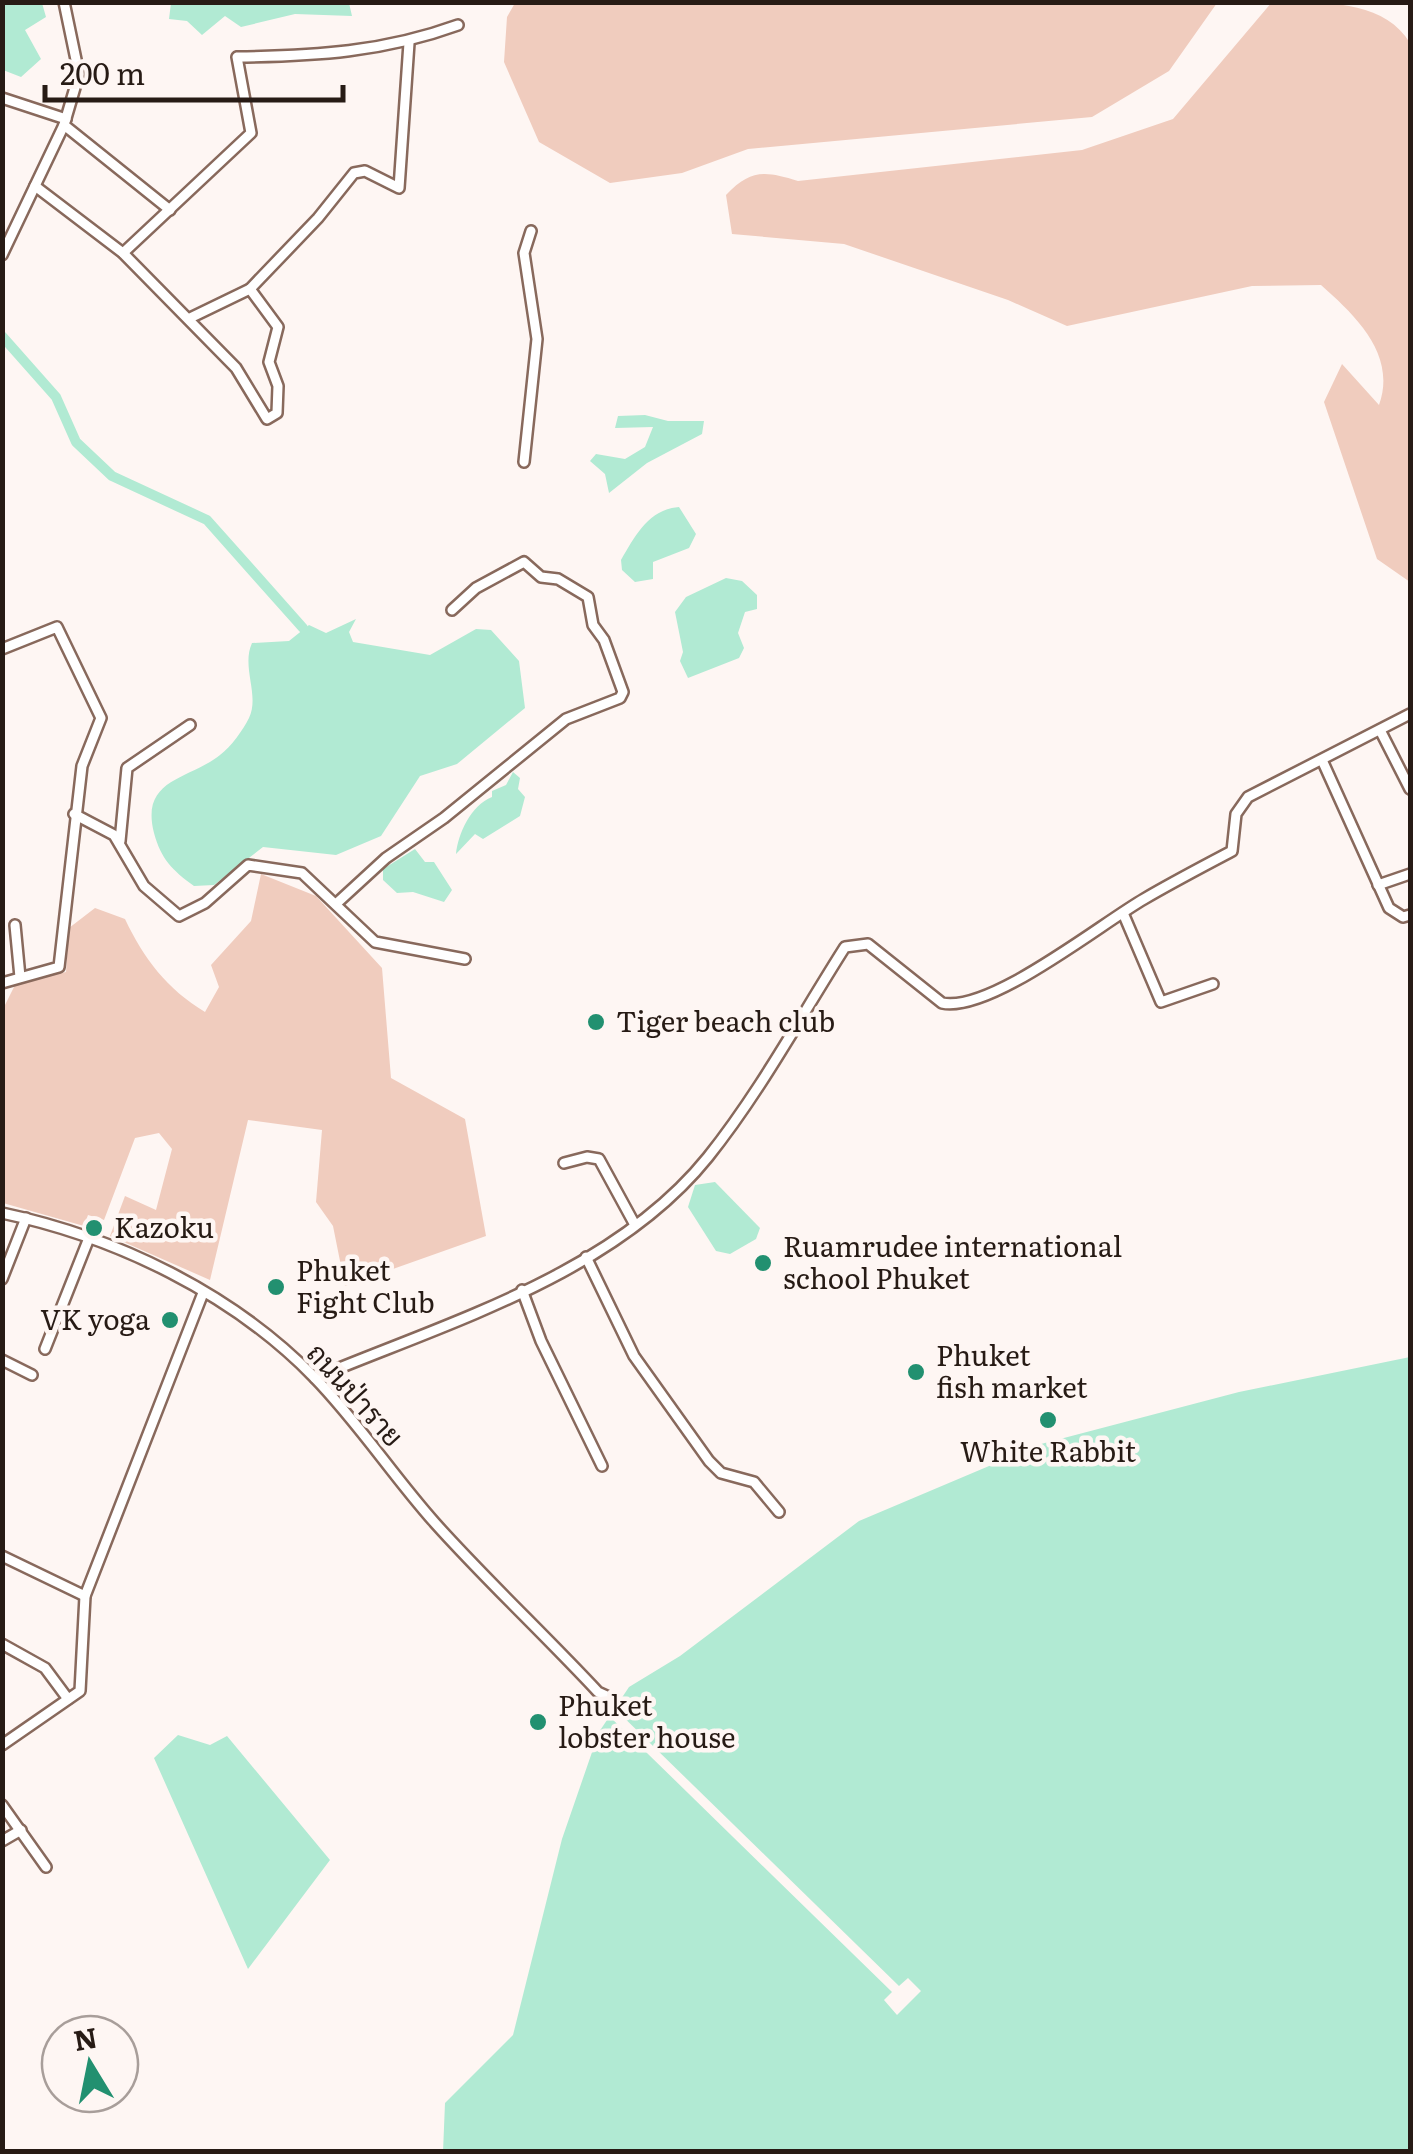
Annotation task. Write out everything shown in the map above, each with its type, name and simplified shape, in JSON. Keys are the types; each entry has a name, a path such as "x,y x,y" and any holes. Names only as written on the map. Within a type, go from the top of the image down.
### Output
{"street":[{"path":"2,255 65,122 79,74 64,2"},
{"path":"123,252 251,134 237,57 339,55 409,43 458,26"},
{"path":"188,318 250,289 318,218 354,173 365,171 399,188 409,43"},
{"path":"2,98 65,122 170,210"},
{"path":"34,186 123,252 236,368 267,419 280,405 269,362 278,327 250,289"},
{"path":"524,462 537,339 524,252 531,231"},
{"path":"337,903 386,858 444,818 566,719 620,698 624,692 604,640 593,625 588,598 558,579 541,576 524,562 476,588 452,610"},
{"path":"2,649 57,626 101,718 82,766 59,967 2,983"},
{"path":"315,1378 522,1290 635,1226 708,1157 845,946 868,944 942,1003 956,1006 1036,971 1123,913 1232,851 1236,814 1248,797 1410,714"},
{"path":"120,841 127,768 190,726"},
{"path":"1380,730 1410,789"},
{"path":"1322,760 1388,908 1403,918 1410,914"},
{"path":"74,814 120,841 144,886 179,916 205,904 239,870 252,864 302,873 375,942 466,959"},
{"path":"1378,885 1410,874"},
{"path":"1123,913 1161,1002 1213,984"},
{"path":"15,925 20,977"},
{"path":"564,1163 587,1157 599,1159 635,1226"},
{"name":"ถนนป่าราย","path":"2,1213 89,1238 144,1260 252,1320 315,1378 434,1522 598,1692 609,1698"},
{"path":"2,1279 26,1218"},
{"path":"45,1349 89,1238"},
{"path":"586,1257 634,1356 709,1461 721,1472 754,1482 778,1512"},
{"path":"522,1290 549,1359 602,1466"},
{"path":"2,1745 80,1691 85,1596 203,1293"},
{"path":"2,1360 32,1375"},
{"path":"2,1556 85,1596"},
{"path":"2,1644 45,1668 68,1699"},
{"path":"2,1805 46,1867"},
{"path":"2,1841 21,1830"}],"shaded area":[{"path":"515,2 1217,3 1169,71 1092,117 748,149 682,173 610,183 539,142 504,62 507,17"},
{"path":"1272,2 1332,4 1369,11 1385,18 1410,43 1410,582 1377,559 1324,402 1342,364 1379,405 1383,387 1378,353 1359,323 1321,285 1252,286 1067,326 1008,300 844,244 732,234 726,195 743,180 759,174 798,181 1082,150 1173,119"},
{"path":"2,3 42,3 46,17 25,30 41,59 21,77 3,70"},
{"path":"171,3 349,3 352,16 295,14 241,27 225,16 202,35 187,21 169,19"},
{"path":"645,415 668,421 704,421 702,434 647,463 609,493 605,474 590,461 596,454 625,459 645,447 653,427 615,428 618,416"},
{"path":"679,507 696,534 689,548 653,562 653,579 635,582 622,570 621,560 626,551 651,518"},
{"path":"726,578 742,581 757,595 757,609 745,612 738,633 744,648 739,658 688,678 680,661 683,652 675,612 686,597"},
{"path":"356,619 349,632 353,642 430,655 476,629 491,630 519,661 525,708 457,764 420,776 381,836 336,855 263,847 214,885 194,886 160,850 154,833 154,801 170,783 224,752 243,728 253,700 248,662 252,643 289,641 309,625 326,633"},
{"path":"513,772 520,778 518,789 525,797 520,816 483,839 475,834 456,854 472,813 492,797 492,791 506,785"},
{"path":"415,849 425,862 434,862 452,890 444,902 413,892 397,893 383,880 383,869"},
{"path":"261,874 316,896 382,968 391,1078 465,1119 486,1236 345,1286 333,1226 316,1202 322,1130 248,1120 210,1280 110,1236 125,1196 156,1210 172,1149 159,1133 135,1138 104,1220 88,1215 84,1226 3,1203 3,1009 16,983 66,972 69,928 95,908 125,919 158,972 205,1012 219,987 211,965 251,921"},
{"path":"715,1182 760,1228 756,1239 730,1254 716,1251 688,1207 695,1185"},
{"path":"1410,1357 1410,2151 443,2152 445,2103 513,2035 562,1839 599,1732 629,1687 680,1656 859,1521 1041,1444 1239,1392"},
{"path":"178,1735 210,1745 227,1736 330,1860 248,1969 154,1758"}],"pier":[{"path":"611,1705 899,1986 908,1978 921,1991 897,2015 884,2000 892,1992 606,1713"}],"waterway":[{"path":"2,336 56,397 76,442 112,476 207,520 303,628"}],"place":[{"name":"Tiger beach club","path":"596,1022"},
{"name":"Kazoku","path":"94,1228"},
{"name":"Ruamrudee international school Phuket","path":"763,1263"},
{"name":"Phuket Fight Club","path":"276,1287"},
{"name":"VK yoga","path":"170,1320"},
{"name":"Phuket fish market","path":"916,1372"},
{"name":"White Rabbit","path":"1048,1420"},
{"name":"Phuket lobster house","path":"538,1722"}]}
